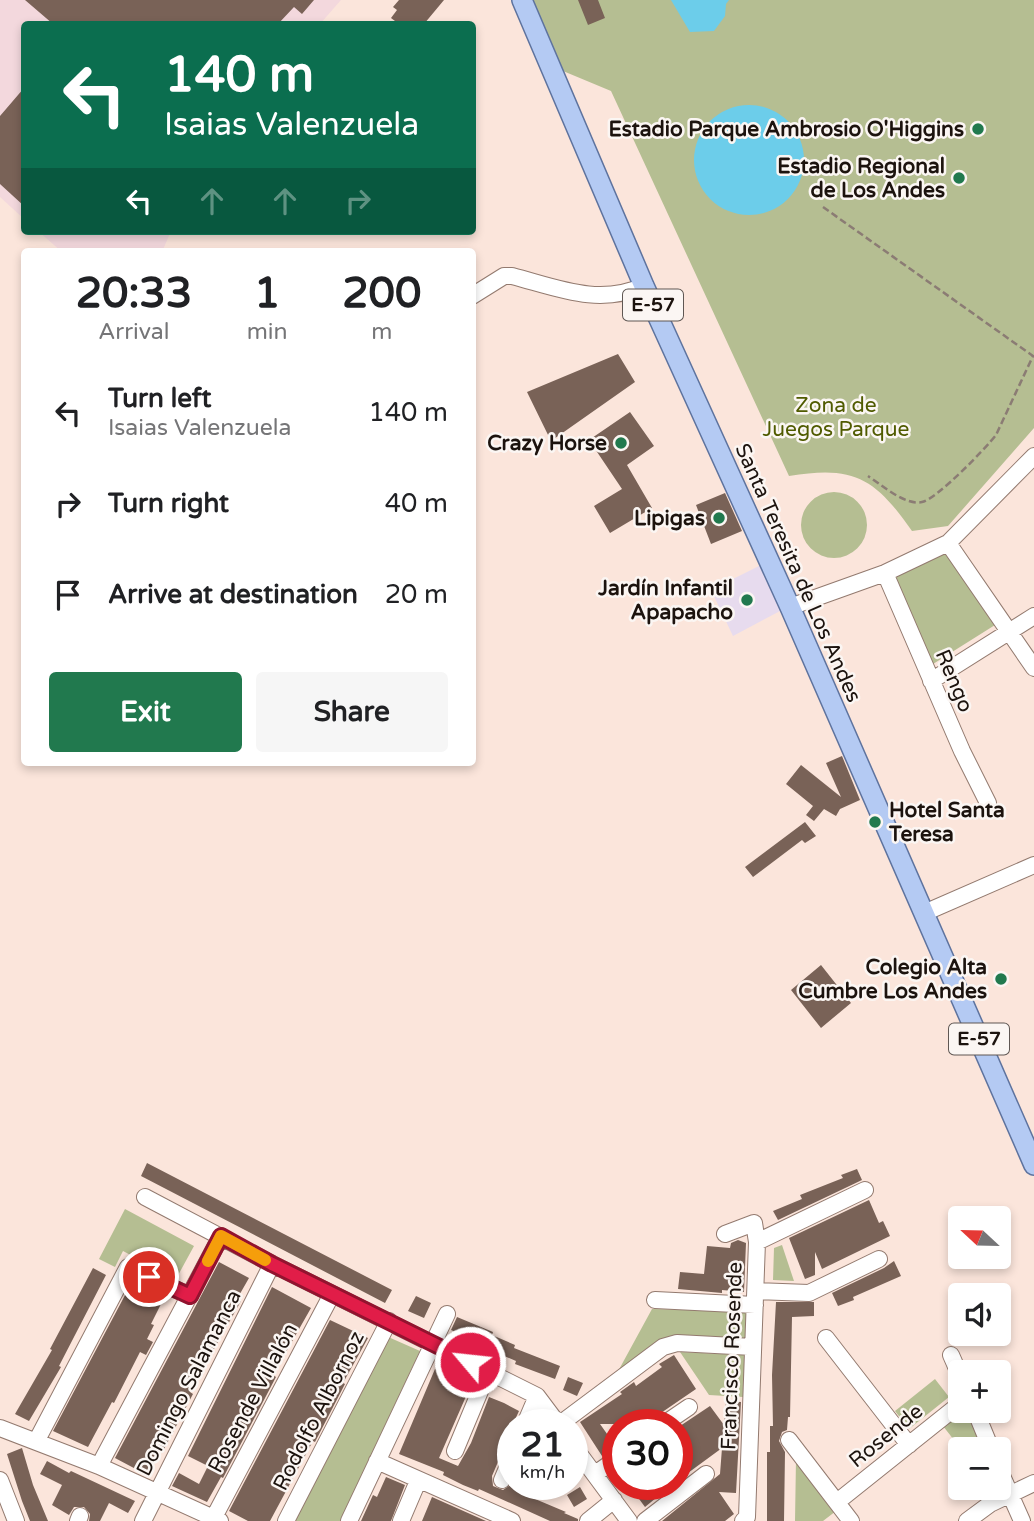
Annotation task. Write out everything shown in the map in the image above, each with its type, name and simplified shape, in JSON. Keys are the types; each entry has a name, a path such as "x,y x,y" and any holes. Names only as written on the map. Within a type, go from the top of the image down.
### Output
{"main road":[{"name":"Santa Teresita de Los Andes","path":"522,0 644,286 790,607 1034,1165"}],"street":[{"path":"476,294 504,276 588,296 613,296 644,286"},
{"path":"790,607 885,573 948,543 1034,456"},
{"path":"948,543 1034,668"},
{"name":"Rengo","path":"885,573 962,751 988,803"},
{"path":"931,681 1034,616"},
{"path":"924,913 1034,865"},
{"path":"757,1242 865,1190"},
{"path":"145,1197 272,1264 537,1396 547,1409"},
{"name":"Francisco Rosende","path":"725,1234 754,1223 757,1242 747,1517 743,1521"},
{"path":"99,1466 221,1236"},
{"path":"655,1300 755,1298 809,1293 878,1259"},
{"name":"Domingo Salamanca","path":"144,1521 272,1264"},
{"path":"37,1440 128,1267 190,1296"},
{"name":"Rosende Villalón","path":"215,1520 332,1294"},
{"path":"349,1521 447,1314"},
{"name":"Rodolfo Albornoz","path":"286,1521 389,1321"},
{"path":"826,1338 909,1445"},
{"path":"579,1409 663,1347 677,1343 753,1347"},
{"path":"951,1355 953,1360"},
{"path":"455,1451 488,1372"},
{"path":"531,1409 537,1396"},
{"name":"Rosende","path":"837,1502 948,1414"},
{"path":"0,1428 99,1466 215,1520"},
{"path":"789,1440 851,1521"},
{"path":"377,1461 512,1521"},
{"path":"588,1465 602,1484"},
{"path":"595,1474 602,1469"},
{"path":"645,1521 706,1474"},
{"path":"0,1480 16,1521"},
{"path":"401,1521 418,1481"},
{"path":"1011,1494 1034,1483"},
{"path":"1011,1497 1022,1521"},
{"path":"588,1521 614,1500 629,1521"},
{"path":"967,1521 999,1500"}],"path":[{"path":"823,207 1033,356 996,435 936,494 922,502 906,500 868,476"}],"shaded area":[{"path":"0,0 341,0 323,21 21,21 21,216 0,197"},
{"path":"43,235 169,235 164,248 57,248"},
{"name":"Jardín Infantil Apapacho","path":"761,565 782,610 733,636 711,590"}],"green space":[{"name":"Zona de Juegos Parque","path":"531,0 1034,0 1034,428 948,526 912,531 874,487 847,475 830,472 789,476 611,91 563,71"},
{"path":"834,492 847,494 857,502 865,512 865,538 857,548 847,556 834,558 821,556 811,548 803,538 801,525 803,512 811,502 821,494"},
{"path":"946,552 995,625 933,664 894,578"},
{"path":"125,1209 194,1246 176,1279 123,1251 115,1267 99,1259"},
{"path":"782,1245 794,1281 773,1280 774,1248"},
{"path":"652,1309 749,1311 747,1342 673,1338 616,1375"},
{"path":"386,1336 420,1351 340,1521 289,1521"},
{"path":"680,1352 745,1355 743,1397 709,1395"},
{"path":"935,1379 948,1396 909,1429 895,1411"},
{"path":"948,1422 972,1423 978,1437 952,1437 943,1426"},
{"path":"796,1459 836,1511 823,1521 795,1521"}],"water":[{"path":"671,0 729,0 725,16 714,31 690,32"},
{"path":"749,105 770,109 788,121 800,139 804,160 800,181 788,199 770,211 749,215 728,211 710,199 698,181 694,160 698,139 710,121 728,109"}],"building":[{"path":"25,0 314,0 302,14 294,7 281,21 50,21"},
{"path":"399,0 444,0 426,21 395,21 391,18 397,10 393,7"},
{"path":"578,0 598,0 605,18 588,25"},
{"path":"21,92 21,203 0,184 0,116"},
{"path":"618,354 635,382 551,441 527,392"},
{"path":"630,412 654,446 627,465 652,508 610,533 594,506 622,489 589,440"},
{"name":"Lipigas","path":"725,493 742,531 711,544 696,505"},
{"path":"842,756 860,800 840,809 836,816 824,809 814,821 806,815 813,806 786,784 801,765 841,797 826,763"},
{"path":"805,822 816,836 805,843 802,840 753,877 745,867"},
{"path":"821,965 851,1003 821,1028 791,990"},
{"path":"147,1163 392,1290 385,1303 141,1176"},
{"path":"857,1169 862,1180 778,1220 773,1211 802,1199 800,1195 843,1178 841,1175"},
{"path":"869,1200 879,1223 883,1221 890,1236 822,1269 815,1252 815,1275 805,1279 789,1238"},
{"path":"738,1240 746,1243 744,1292 678,1289 680,1272 704,1274 707,1246 730,1248 731,1243"},
{"path":"894,1261 901,1276 838,1306 832,1293"},
{"path":"219,1262 249,1278 237,1299 241,1301 190,1392 193,1394 162,1453 159,1452 147,1475 115,1458"},
{"path":"93,1268 106,1275 59,1366 61,1367 29,1421 15,1414 52,1350 50,1349"},
{"path":"132,1282 163,1300 147,1339 153,1342 146,1355 140,1352 88,1447 53,1431"},
{"path":"272,1287 311,1308 273,1375 276,1377 223,1478 221,1477 207,1502 172,1486 179,1473 199,1484 208,1466 188,1456"},
{"path":"416,1296 431,1303 424,1318 408,1311"},
{"path":"776,1302 814,1302 814,1316 792,1317 790,1417 787,1430 782,1432 779,1441 785,1452 784,1521 767,1521 767,1452 770,1452 770,1426 773,1426 772,1375"},
{"path":"457,1317 493,1332 492,1335 515,1345 514,1348 560,1366 555,1379 515,1364 516,1361 495,1352 496,1349 451,1330"},
{"path":"330,1320 368,1338 315,1442 313,1441 270,1521 248,1521 229,1511"},
{"path":"674,1355 696,1389 667,1409 602,1409 602,1456 588,1434 588,1417 622,1394 620,1392 634,1382 636,1386 662,1367 659,1364"},
{"path":"435,1369 471,1385 439,1458 458,1466 471,1443 489,1397 515,1409 497,1409 497,1464 492,1476 493,1486 497,1488 497,1497 463,1485 443,1475 444,1472 399,1454"},
{"path":"568,1377 583,1383 577,1396 563,1390"},
{"path":"726,1401 741,1402 736,1493 719,1492 734,1514 725,1521 662,1521 688,1500 693,1500 693,1496 720,1474 722,1448 693,1469 693,1417 710,1406 724,1425"},
{"path":"22,1448 48,1521 30,1521 22,1501 7,1454"},
{"path":"47,1461 135,1501 128,1513 109,1503 100,1521 89,1521 90,1514 84,1507 74,1507 69,1515 52,1505 62,1485 40,1474"},
{"path":"386,1477 405,1485 391,1521 361,1521 373,1495 377,1497"},
{"path":"432,1497 486,1521 422,1521"},
{"path":"503,1500 538,1500 578,1519 550,1521"},
{"path":"570,1500 585,1500 574,1507"},
{"path":"640,1500 654,1500 645,1507"}],"slow traffic":[{"path":"208,1261 221,1236 265,1260"}],"place":[{"name":"Estadio Parque Ambrosio O'Higgins","path":"978,129"},
{"name":"Estadio Regional de Los Andes","path":"959,178"},
{"name":"Crazy Horse","path":"621,443"},
{"name":"Lipigas","path":"719,518"},
{"name":"Jardín Infantil Apapacho","path":"747,600"},
{"name":"Hotel Santa Teresa","path":"875,822"},
{"name":"Colegio Alta Cumbre Los Andes","path":"1001,979"}],"route":[{"path":"149,1277 190,1296 221,1236 470,1362"}]}
